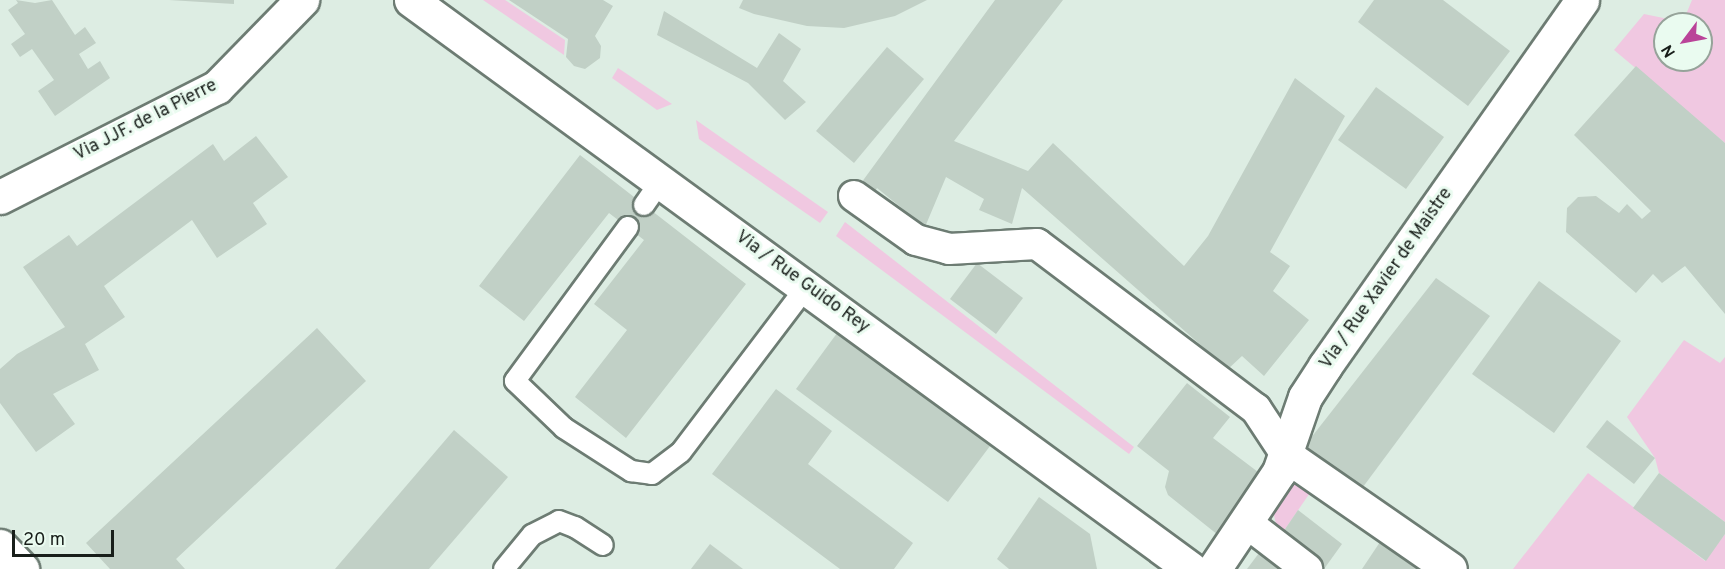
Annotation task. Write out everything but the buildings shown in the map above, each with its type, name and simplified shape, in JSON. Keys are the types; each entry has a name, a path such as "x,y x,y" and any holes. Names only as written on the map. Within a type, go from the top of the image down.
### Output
{"street":[{"name":"Via JJF. de la Pierre","path":"0,197 217,87 302,0"},
{"name":"Via / Rue Guido Rey","path":"411,0 652,193 807,286 1191,569"},
{"name":"Via / Rue Xavier de Maistre","path":"1215,569 1247,523 1287,456 1305,397 1582,0"},
{"path":"854,196 916,240 949,249 1037,244 1256,409 1287,456 1450,569"},
{"path":"1247,523 1307,569"},
{"path":"0,546 22,569"}],"lane":[{"path":"628,227 515,381 564,428 631,471 652,474 681,452 807,286"},
{"path":"504,569 532,535 559,521 603,545"}],"shaded area":[{"path":"483,0 505,0 565,40 564,55"},
{"path":"1692,0 1725,0 1725,143 1614,50 1644,14 1653,16 1653,72 1713,72 1713,12 1687,12"},
{"path":"618,68 672,104 657,110 612,78"},
{"path":"696,120 828,212 820,223 699,139"},
{"path":"845,222 1134,447 1129,454 836,236"},
{"path":"1684,340 1720,363 1725,357 1725,522 1659,473 1655,458 1627,417"},
{"path":"1294,473 1314,487 1279,538 1274,515"},
{"path":"1588,473 1705,561 1725,534 1725,569 1513,569"}]}
